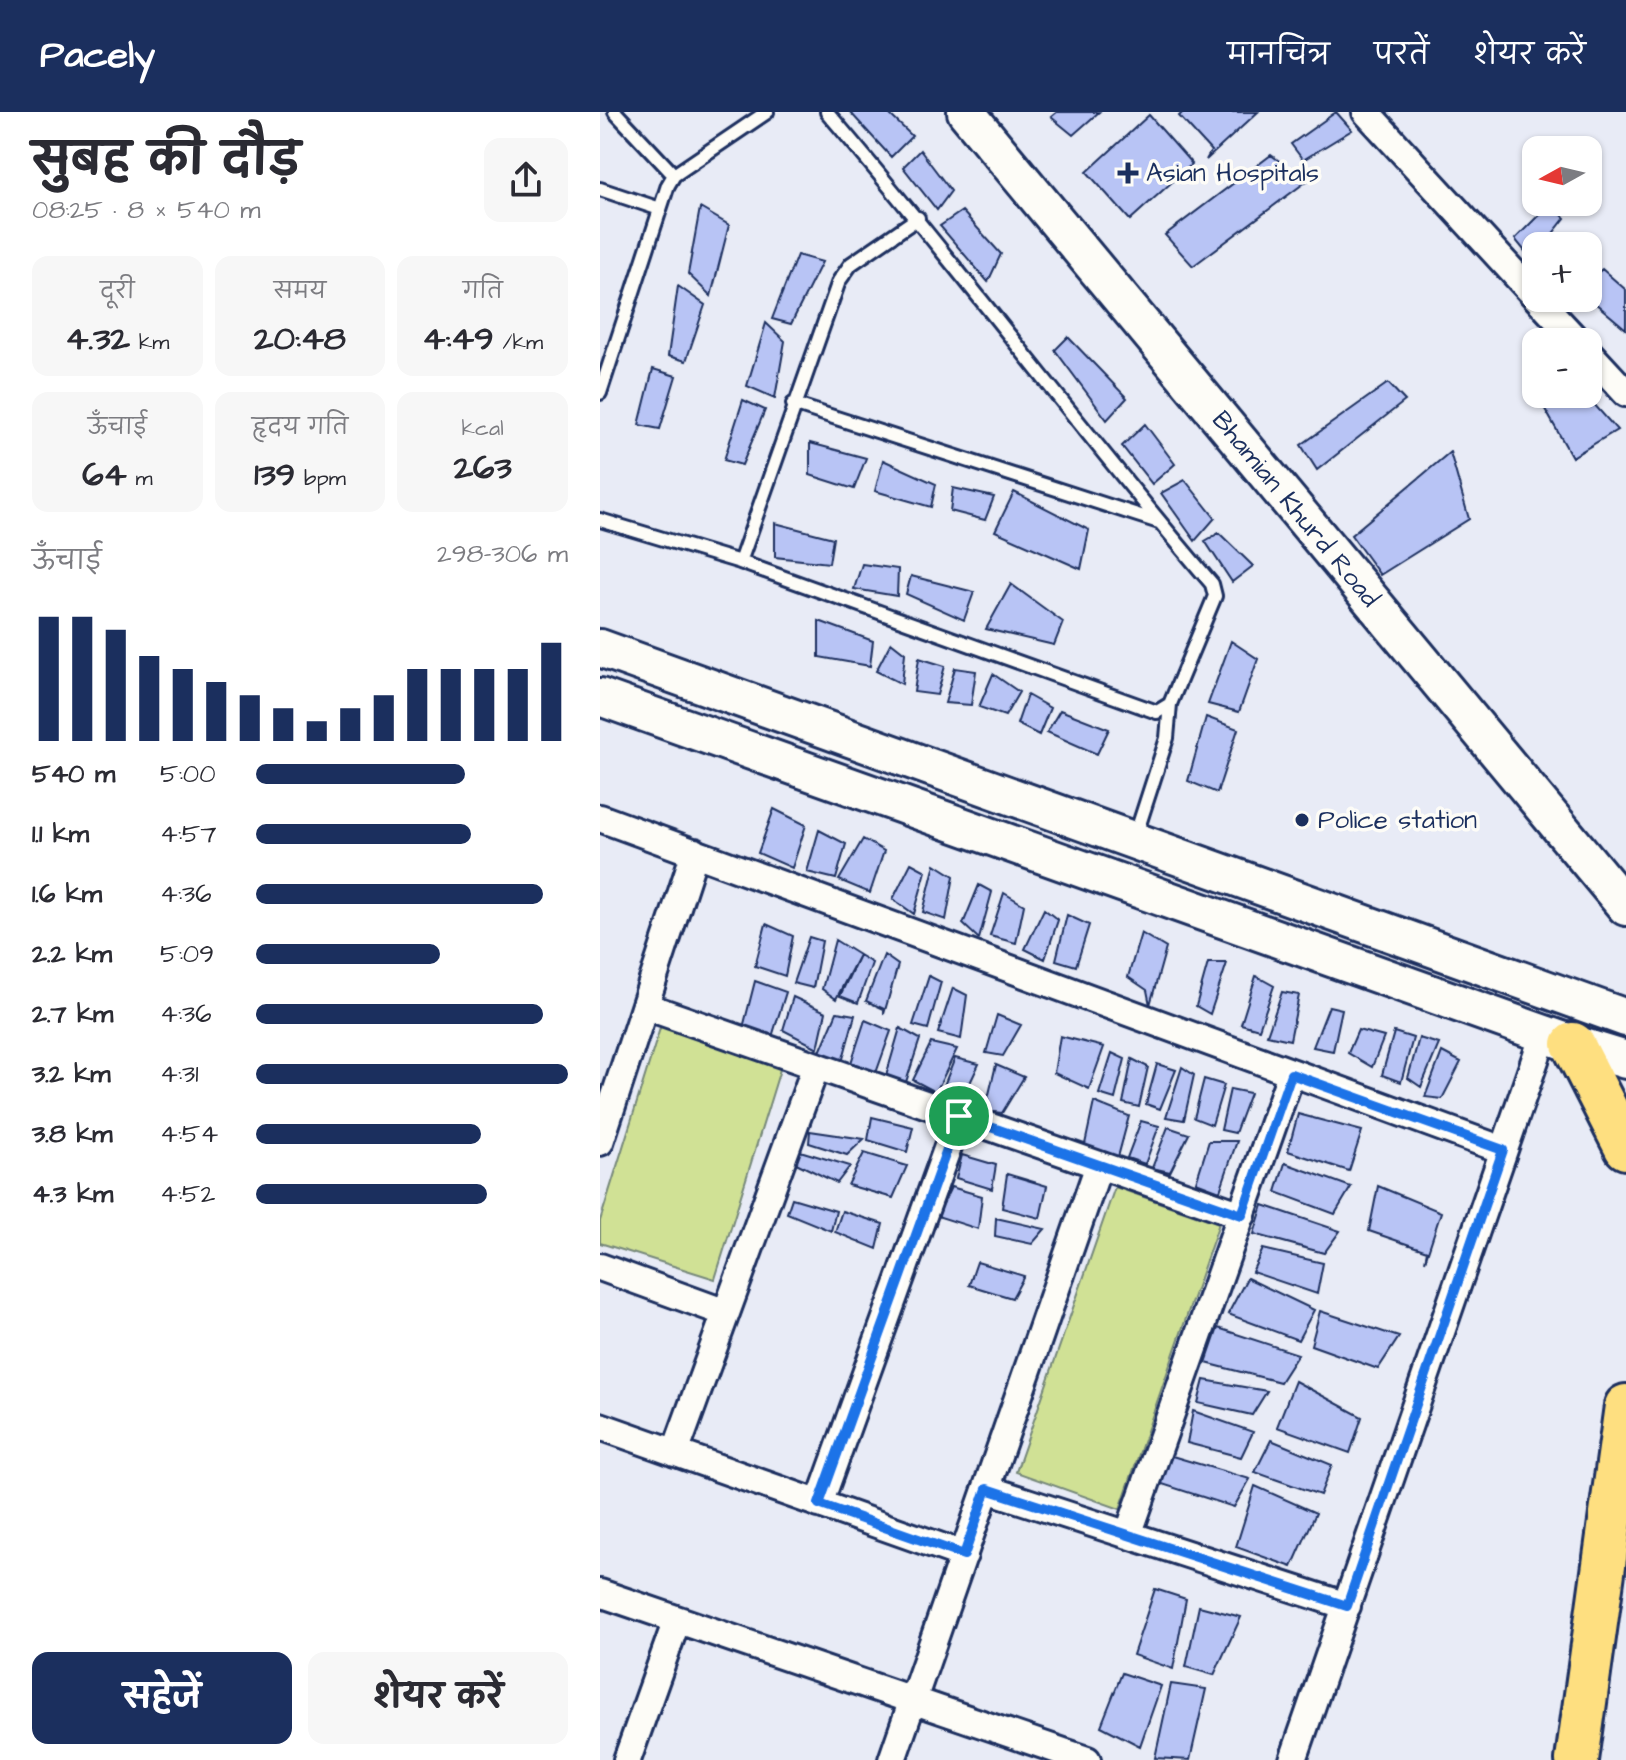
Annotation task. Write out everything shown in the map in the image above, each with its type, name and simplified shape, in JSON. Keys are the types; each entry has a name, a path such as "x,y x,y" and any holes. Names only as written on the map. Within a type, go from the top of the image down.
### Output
{"main road":[{"path":"1558,1039 1626,1148"},
{"path":"1577,1760 1626,1406"}],"street":[{"name":"Bhamian Khurd Road","path":"966,112 1626,907"},
{"path":"1376,117 1522,280"},
{"path":"1551,312 1565,328"},
{"path":"1602,367 1626,393"},
{"path":"600,648 1626,1018"},
{"path":"600,697 1558,1039 1626,1060"},
{"path":"600,818 1503,1150"},
{"path":"600,1142 695,852"},
{"path":"645,1006 1242,1215"},
{"path":"1293,1760 1503,1150 1558,1039"},
{"path":"675,1453 816,1066"},
{"path":"1128,1535 1291,1074"},
{"path":"819,1504 959,1116"},
{"path":"892,1760 1099,1165"},
{"path":"600,1267 726,1313"},
{"path":"600,1426 964,1555"},
{"path":"987,1489 1347,1606"},
{"path":"600,1593 1087,1760"},
{"path":"627,1760 677,1620"}],"lane":[{"path":"615,112 674,175"},
{"path":"600,393 674,175 767,112"},
{"path":"827,112 918,218 1215,590 1170,704 1167,738 1134,840"},
{"path":"600,189 660,209"},
{"path":"740,562 793,404 844,271 918,218"},
{"path":"600,342 615,346"},
{"path":"793,404 1159,522"},
{"path":"600,520 740,562 1157,712 1170,704"}],"green space":[{"path":"661,1025 782,1063 715,1279 600,1243 600,1221"},
{"path":"1115,1187 1219,1223 1120,1509 1016,1472"}],"building":[{"path":"850,112 887,112 912,136 891,157"},
{"path":"1057,112 1099,112 1073,135 1051,117"},
{"path":"1183,112 1258,112 1206,160 1211,151 1179,116"},
{"path":"1336,112 1352,130 1303,160 1291,144"},
{"path":"1149,115 1192,164 1130,220 1087,172"},
{"path":"920,150 951,191 937,210 903,167"},
{"path":"1271,155 1307,181 1193,266 1165,235"},
{"path":"700,208 729,225 711,296 688,274"},
{"path":"962,211 1001,254 988,282 940,226"},
{"path":"1538,216 1565,218 1554,232 1522,232"},
{"path":"1522,232 1522,248 1515,239"},
{"path":"797,255 822,262 791,324 772,319"},
{"path":"1602,269 1626,290 1626,329 1602,309"},
{"path":"678,286 705,305 686,361 668,356"},
{"path":"766,323 785,341 775,398 747,386"},
{"path":"1068,337 1127,398 1107,420 1055,350"},
{"path":"653,369 676,376 660,429 639,425"},
{"path":"1388,383 1405,401 1317,470 1301,445"},
{"path":"743,400 765,410 742,465 724,460"},
{"path":"1544,408 1597,408 1617,430 1572,457"},
{"path":"1145,424 1175,464 1152,484 1122,446"},
{"path":"810,443 866,458 854,489 810,475"},
{"path":"1450,452 1469,519 1380,575 1351,535"},
{"path":"883,460 936,484 931,507 875,491"},
{"path":"1185,480 1215,518 1195,541 1161,493"},
{"path":"953,488 994,497 985,520 950,511"},
{"path":"1014,492 1089,530 1081,569 995,531"},
{"path":"775,523 833,538 829,563 775,557"},
{"path":"1219,533 1253,566 1232,582 1205,541"},
{"path":"862,564 898,569 897,596 854,589"},
{"path":"911,576 974,592 964,620 906,594"},
{"path":"1011,584 1063,622 1054,645 986,629"},
{"path":"819,621 873,641 870,666 819,657"},
{"path":"1231,641 1258,659 1239,712 1208,704"},
{"path":"891,642 905,653 902,684 876,671"},
{"path":"919,658 945,666 937,695 914,692"},
{"path":"955,668 976,671 971,705 945,703"},
{"path":"993,674 1019,692 1005,716 979,707"},
{"path":"1027,695 1050,708 1039,735 1017,724"},
{"path":"1060,710 1109,729 1097,754 1047,732"},
{"path":"1206,717 1238,729 1217,793 1188,781"},
{"path":"774,809 806,825 792,868 758,853"},
{"path":"819,830 846,844 836,879 807,872"},
{"path":"863,839 884,851 870,893 839,880"},
{"path":"911,863 926,871 914,914 893,899"},
{"path":"935,864 954,876 946,920 923,912"},
{"path":"979,885 992,892 979,939 963,924"},
{"path":"1004,893 1024,905 1016,943 990,936"},
{"path":"1044,909 1058,920 1045,959 1025,949"},
{"path":"1067,915 1089,925 1076,966 1056,960"},
{"path":"766,924 793,936 785,976 755,966"},
{"path":"1141,933 1166,948 1150,1005 1147,990 1128,977"},
{"path":"809,937 822,941 813,988 793,983"},
{"path":"835,940 859,955 836,999 822,989"},
{"path":"859,955 872,963 858,1003 840,996"},
{"path":"884,955 898,965 884,1014 884,1009 866,1001"},
{"path":"1208,963 1227,963 1210,1014 1196,1006"},
{"path":"929,976 941,982 928,1029 913,1025"},
{"path":"1256,976 1274,986 1259,1029 1241,1024"},
{"path":"755,981 786,992 772,1037 743,1028"},
{"path":"953,988 967,995 961,1039 938,1033"},
{"path":"1282,992 1299,995 1290,1040 1267,1035"},
{"path":"793,997 826,1012 818,1048 783,1030"},
{"path":"1329,1006 1342,1009 1333,1051 1313,1047"},
{"path":"837,1012 855,1015 841,1066 820,1052"},
{"path":"997,1015 1021,1025 1003,1056 986,1053"},
{"path":"865,1020 891,1031 876,1073 851,1063"},
{"path":"900,1028 920,1039 905,1085 886,1076"},
{"path":"1358,1030 1384,1037 1372,1067 1348,1053"},
{"path":"1394,1032 1413,1038 1401,1082 1382,1075"},
{"path":"1060,1036 1104,1047 1089,1089 1054,1073"},
{"path":"1419,1038 1439,1044 1421,1087 1408,1078"},
{"path":"931,1043 957,1049 936,1092 913,1080"},
{"path":"1442,1052 1461,1062 1442,1099 1425,1097"},
{"path":"1112,1053 1125,1059 1115,1099 1099,1094"},
{"path":"955,1058 979,1064 962,1100 941,1093"},
{"path":"1132,1059 1148,1067 1139,1107 1123,1103"},
{"path":"1157,1064 1176,1070 1160,1109 1146,1104"},
{"path":"996,1065 1024,1077 1002,1113 985,1111"},
{"path":"1182,1067 1194,1075 1184,1120 1166,1117"},
{"path":"1204,1079 1224,1085 1212,1125 1194,1118"},
{"path":"1230,1089 1250,1093 1235,1133 1221,1130"},
{"path":"1094,1102 1129,1116 1118,1157 1084,1149"},
{"path":"1298,1114 1362,1131 1349,1171 1288,1151"},
{"path":"872,1117 913,1127 907,1152 868,1140"},
{"path":"1141,1121 1159,1126 1145,1164 1127,1158"},
{"path":"1168,1127 1189,1134 1170,1172 1152,1168"},
{"path":"810,1131 864,1139 847,1155 809,1143"},
{"path":"1209,1141 1237,1141 1220,1191 1196,1182"},
{"path":"800,1151 850,1166 837,1183 794,1162"},
{"path":"864,1153 907,1166 893,1198 848,1185"},
{"path":"962,1155 996,1165 992,1189 956,1178"},
{"path":"1285,1163 1351,1187 1335,1214 1276,1192"},
{"path":"1007,1174 1047,1186 1040,1218 1002,1208"},
{"path":"1378,1186 1441,1212 1425,1261 1427,1251 1369,1231"},
{"path":"951,1187 982,1196 978,1229 937,1216"},
{"path":"792,1198 836,1211 831,1231 787,1213"},
{"path":"1263,1205 1340,1231 1324,1253 1254,1234"},
{"path":"842,1211 883,1224 877,1249 835,1232"},
{"path":"996,1218 1045,1229 1032,1244 995,1236"},
{"path":"1263,1249 1323,1263 1317,1294 1252,1272"},
{"path":"977,1262 1024,1276 1012,1298 969,1285"},
{"path":"1247,1278 1314,1310 1298,1340 1228,1314"},
{"path":"1320,1311 1399,1337 1378,1369 1311,1345"},
{"path":"1218,1328 1298,1354 1280,1382 1206,1363"},
{"path":"1204,1380 1267,1391 1252,1415 1198,1403"},
{"path":"1295,1381 1362,1417 1350,1453 1277,1427"},
{"path":"1193,1411 1253,1432 1241,1457 1187,1443"},
{"path":"1271,1440 1332,1465 1320,1495 1255,1472"},
{"path":"1172,1456 1250,1479 1234,1507 1159,1483"},
{"path":"1255,1486 1316,1513 1292,1567 1236,1547"},
{"path":"1155,1589 1186,1599 1173,1669 1133,1655"},
{"path":"1199,1606 1241,1617 1214,1675 1186,1667"},
{"path":"1122,1673 1161,1686 1140,1746 1101,1726"},
{"path":"1171,1684 1206,1689 1190,1760 1155,1758"}],"place":[{"name":"Asian Hospitals","path":"1128,173"},
{"name":"Police station","path":"1302,820"}],"route":[{"path":"1291,1074 1503,1150 1347,1606 987,1489 964,1555 819,1504 959,1116 1242,1215 1291,1074"}]}
